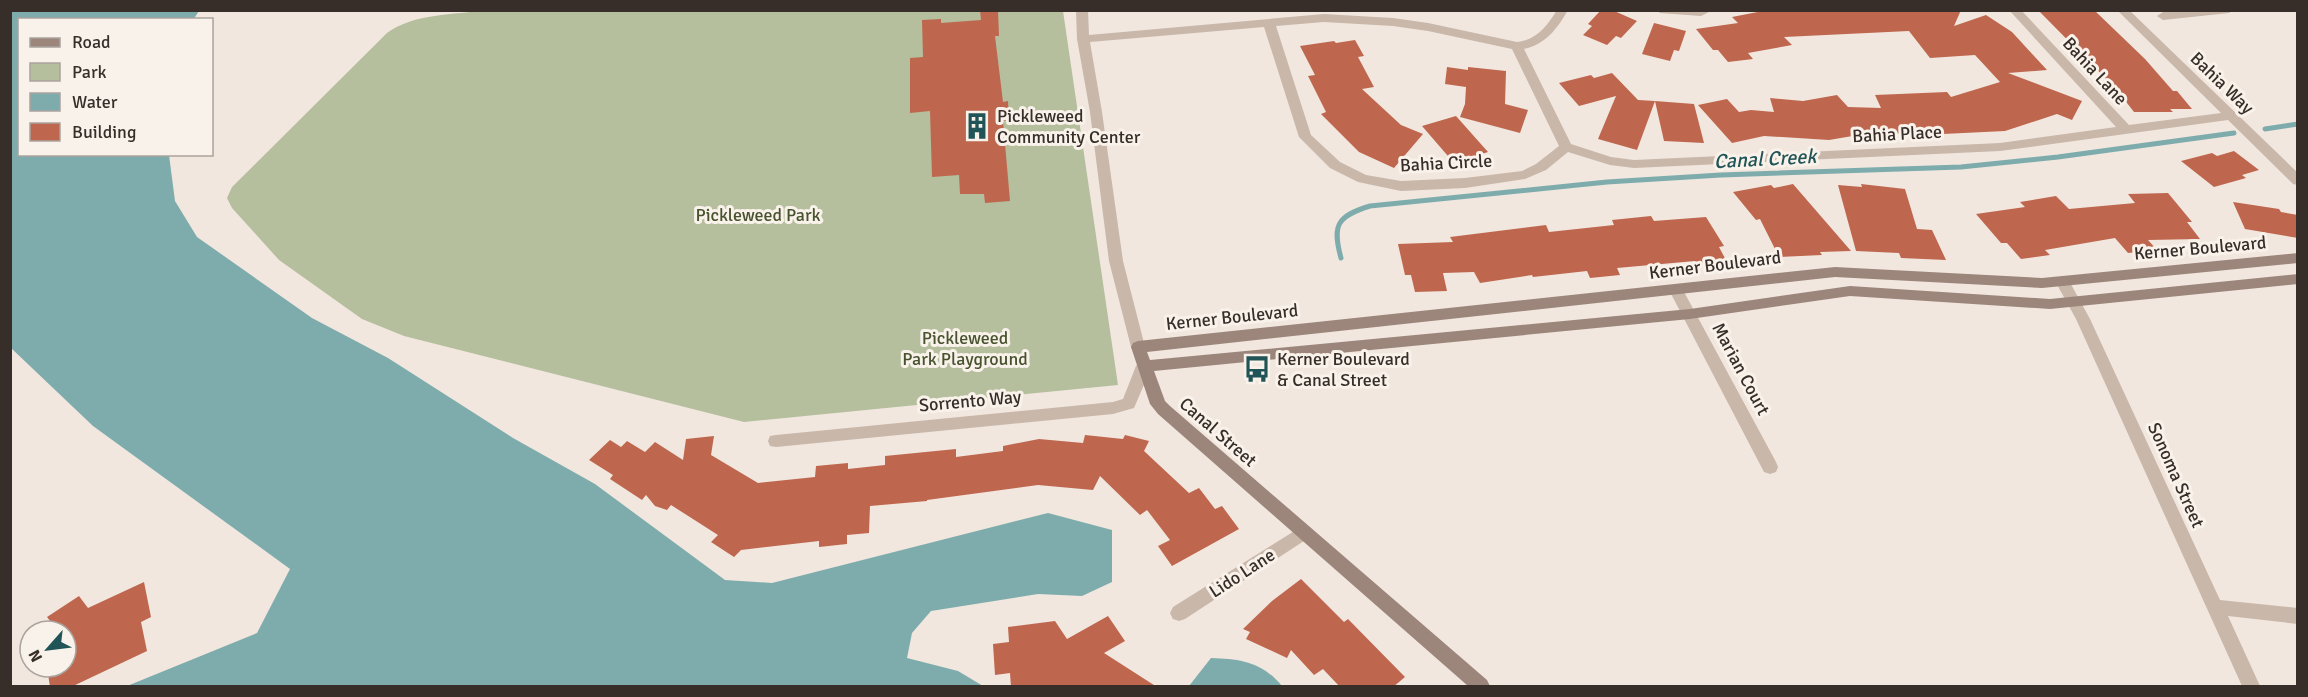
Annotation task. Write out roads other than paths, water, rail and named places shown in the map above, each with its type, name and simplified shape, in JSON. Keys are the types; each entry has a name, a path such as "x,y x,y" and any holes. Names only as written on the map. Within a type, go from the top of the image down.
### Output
{"street":[{"name":"Canal Street","path":"1082,10 1083,39 1096,112 1116,261 1138,347 1158,404 1481,687"},
{"path":"1083,39 1324,18 1392,22 1428,27 1517,46 1538,42 1563,10"},
{"path":"1660,10 1701,14 1708,10"},
{"name":"Bahia Lane","path":"2014,10 2125,129"},
{"name":"Bahia Way","path":"2122,10 2298,181"},
{"path":"2163,16 2229,10"},
{"name":"Bahia Circle","path":"1269,23 1305,136 1335,165 1363,179 1401,186 1465,183 1525,175 1541,167 1566,147"},
{"path":"1517,46 1566,147"},
{"name":"Bahia Place","path":"1566,147 1610,161 1635,164 2000,147 2230,116"},
{"name":"Kerner Boulevard","path":"1138,347 1835,272 2042,283 2298,258"},
{"path":"1144,366 1690,314 1850,291 2050,304 2298,279"},
{"name":"Sonoma Street","path":"2062,281 2083,319 2250,687"},
{"name":"Marian Court","path":"1676,290 1770,467"},
{"name":"Sorrento Way","path":"776,441 1121,406 1129,404 1144,366"},
{"name":"Lido Lane","path":"1179,613 1304,532"},
{"path":"2214,607 2298,616"}],"water":[{"path":"11,10 199,11 194,18 18,18 18,156 169,156 175,201 197,237 312,318 388,358 513,438 595,484 725,580 772,583 1048,513 1112,530 1112,582 1082,596 1038,594 931,611 912,633 907,658 958,671 983,686 127,686 257,633 290,569 93,426 11,348"},
{"path":"1211,658 1250,663 1267,672 1282,686 1189,686"}],"waterway":[{"name":"Canal Creek","path":"2265,129 2298,124"},
{"name":"Canal Creek","path":"1341,258 1337,237 1340,223 1350,214 1370,206 1607,182 1721,175 1961,167 2058,157 2234,133"}],"place":[{"name":"Pickleweed Community Center","path":"977,126"},
{"name":"Kerner Boulevard & Canal Street","path":"1257,369"}],"park label":[{"name":"Pickleweed Park","path":"758,215"},
{"name":"Pickleweed Park Playground","path":"965,348"}]}
